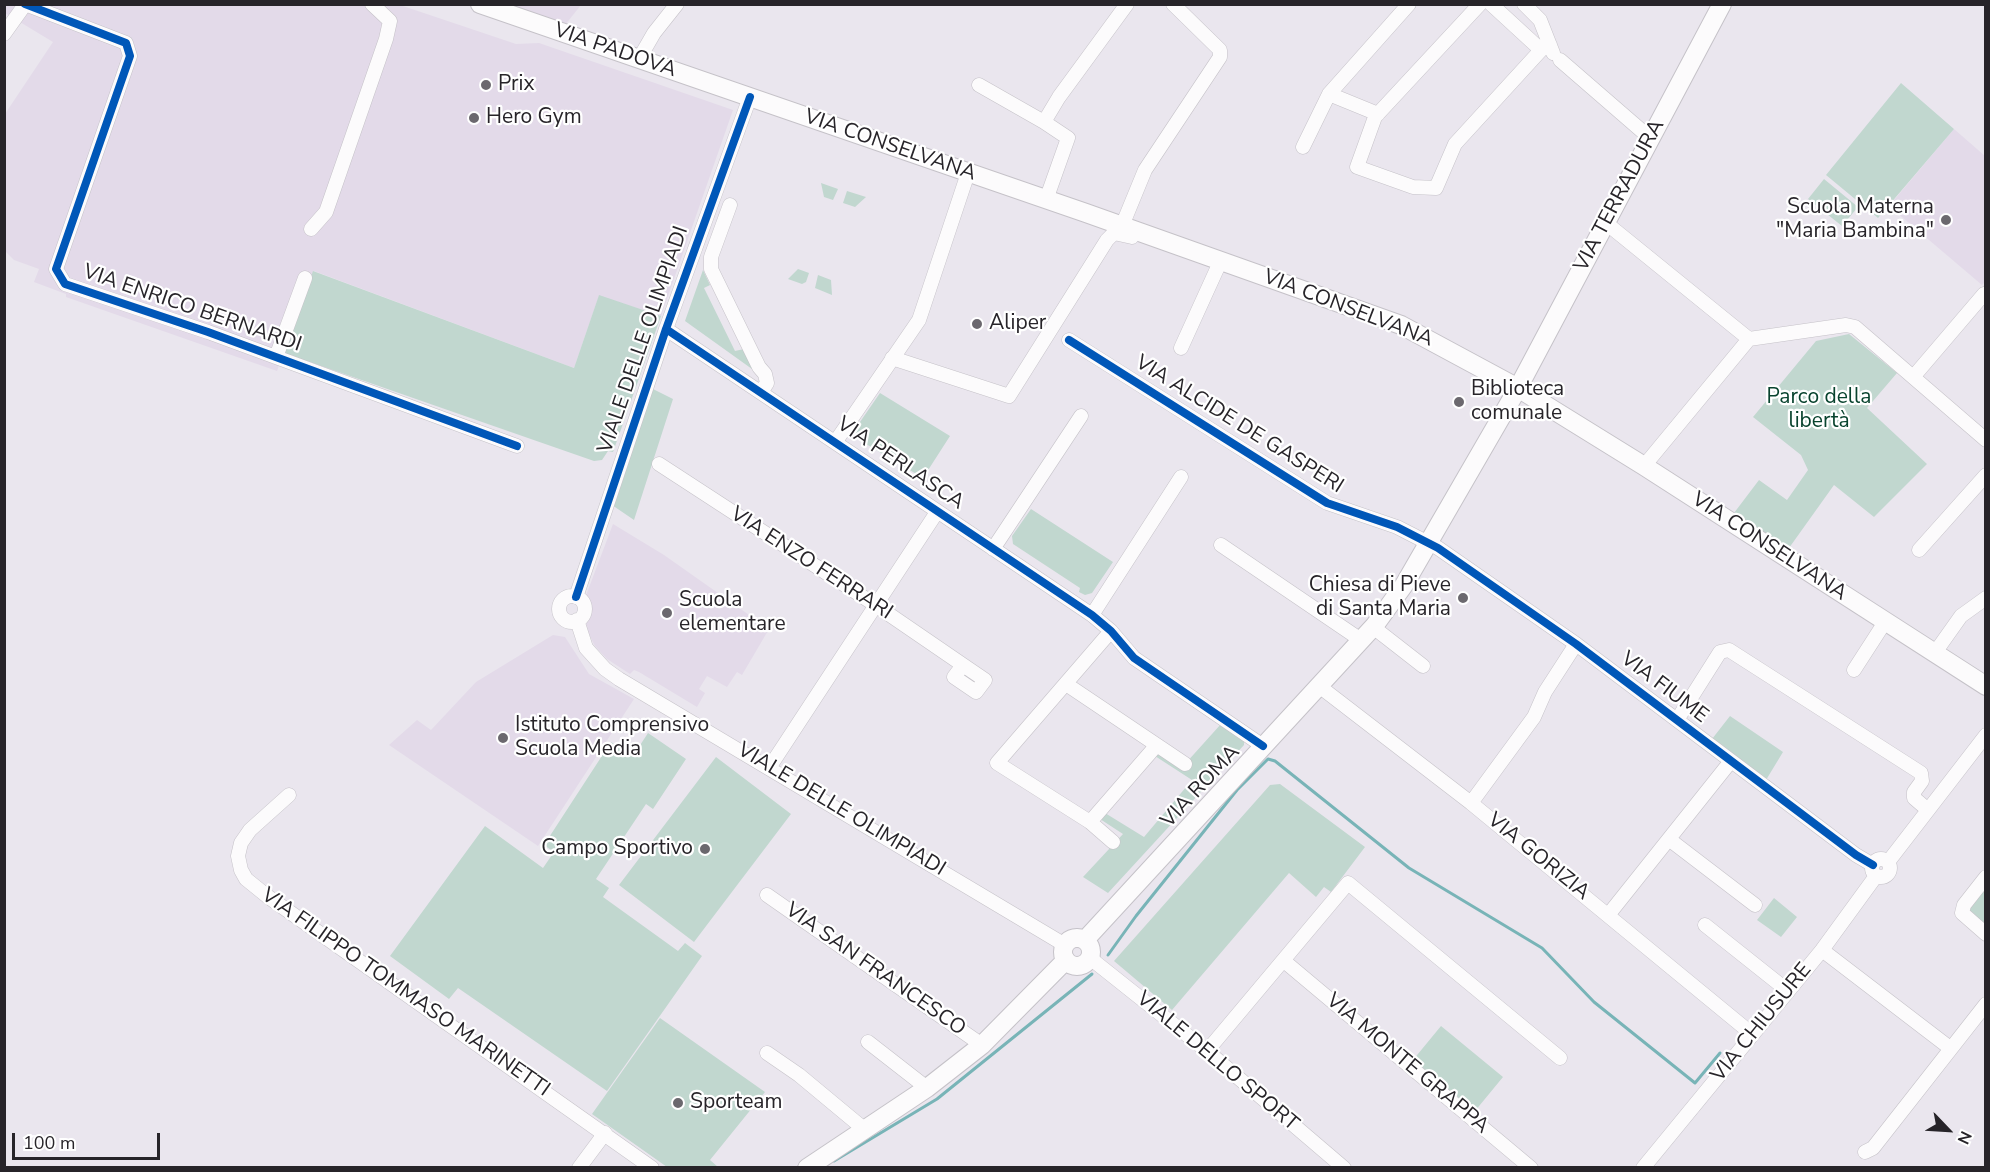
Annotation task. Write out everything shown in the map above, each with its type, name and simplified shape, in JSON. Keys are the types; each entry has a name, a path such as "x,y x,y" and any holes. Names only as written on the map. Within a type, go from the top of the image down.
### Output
{"main road":[{"name":"VIA PADOVA","path":"480,4 750,97"},
{"name":"VIA TERRADURA","path":"1430,543 1518,388 1722,4"},
{"name":"VIA CONSELVANA","path":"750,97 1221,260 1401,325 1518,388 1644,466 1986,686"},
{"name":"VIA ROMA","path":"1085,940 1367,634 1404,585 1430,543"},
{"path":"807,1167 927,1088 982,1045 1066,953 1076,938 1085,940 1090,946 1090,958 1078,966 1066,953"}],"street":[{"path":"311,229 326,212 386,39 390,21 387,11 372,4"},
{"path":"639,59 654,33 677,4"},
{"path":"1044,122 1059,97 1127,4"},
{"path":"1303,147 1329,94 1409,4"},
{"path":"1480,4 1378,114 1357,167 1413,187 1436,188 1455,144 1551,52"},
{"path":"1491,4 1551,52 1650,138"},
{"path":"1524,4 1540,20 1551,52"},
{"path":"4,34 25,5"},
{"name":"VIA ENRICO BERNARDI","path":"25,5 126,43 130,56 56,269 59,277 66,284 276,357 516,446"},
{"path":"1122,226 1145,170 1220,57 1220,50 1181,7"},
{"path":"979,85 1068,138 1046,200"},
{"path":"1329,94 1378,114"},
{"name":"VIALE DELLE OLIMPIADI","path":"576,597 666,329 750,97"},
{"name":"VIA PERLASCA","path":"836,441 919,320 968,173"},
{"path":"730,205 711,257 711,269 759,368 765,374 767,383 756,389"},
{"path":"1606,223 1749,339"},
{"path":"891,358 1010,396 1111,235 1119,233 1141,240 1152,236"},
{"path":"1181,348 1221,260"},
{"name":"VIA ENRICO BERNARDI","path":"276,357 305,278"},
{"path":"1914,376 1984,294"},
{"path":"1644,466 1749,339 1846,325 1856,327 1986,440"},
{"name":"VIA PERLASCA","path":"666,329 1092,615 1111,631 1134,658 1263,746"},
{"name":"VIA ALCIDE DE GASPERI","path":"1069,340 1327,503 1397,527 1430,543"},
{"path":"993,549 1081,416"},
{"name":"VIA ENZO FERRARI","path":"659,464 963,665"},
{"path":"1918,550 1986,475"},
{"path":"1092,615 1181,477"},
{"path":"770,768 938,512"},
{"name":"VIA FIUME","path":"1430,543 1576,644 1874,870"},
{"path":"1221,545 1423,666"},
{"path":"576,597 582,600 585,608 583,616 577,620 566,620 559,609 565,598 576,597"},
{"path":"1934,654 1961,616 1986,598"},
{"name":"VIALE DELLE OLIMPIADI","path":"577,620 586,648 605,669 770,768 1066,953"},
{"path":"1854,670 1885,622"},
{"path":"1111,631 997,763 1090,822 1113,842"},
{"path":"1472,803 1534,717 1545,692 1576,644"},
{"name":"VIA FIUME","path":"1677,720 1720,652 1729,650 1921,773 1922,781 1914,792 1914,798 1928,810"},
{"path":"1066,684 1185,764"},
{"name":"VIA GORIZIA","path":"1320,686 1472,803 1752,1034"},
{"name":"VIA CHIUSURE","path":"1643,1167 1822,950 1874,870 1887,875 1890,867 1888,862 1986,735"},
{"path":"1090,822 1156,746"},
{"path":"1609,914 1731,761"},
{"name":"VIA FILIPPO TOMMASO MARINETTI","path":"289,795 250,830 241,843 238,856 246,879 652,1167"},
{"path":"1670,840 1755,905"},
{"path":"1986,877 1964,905 1962,913 1986,934"},
{"path":"1208,1051 1348,883 1560,1058"},
{"name":"VIA SAN FRANCESCO","path":"767,895 982,1045"},
{"path":"1705,925 1788,991"},
{"path":"1822,950 1950,1048"},
{"name":"VIALE DELLO SPORT","path":"1090,958 1208,1051 1344,1167"},
{"name":"VIA MONTE GRAPPA","path":"1284,961 1531,1167"},
{"path":"1865,1152 1873,1148 1986,1004"},
{"path":"868,1042 927,1088"},
{"path":"767,1053 799,1075 864,1129"},
{"path":"579,1167 605,1133"}],"shaded area":[{"path":"5,5 400,5 516,44 539,43 733,110 661,316 599,296 574,368 314,271 277,371 66,297 66,294 34,282 39,269 14,260 5,251 5,114 53,42 5,13"},
{"path":"503,5 581,5 565,25"},
{"name":"Scuola Materna \"Maria Bambina\"","path":"1954,129 1985,156 1986,281 1982,285 1889,206"},
{"name":"Scuola elementare","path":"613,524 664,555 769,629 742,675 737,672 727,687 707,676 699,689 705,693 697,707 639,672 634,670 630,674 607,659 595,646 586,629 588,609 585,598"},
{"name":"Istituto Comprensivo Scuola Media","path":"553,635 565,637 589,674 634,699 538,846 389,745 417,720 431,730 476,682"}],"green space":[{"path":"1901,83 1954,129 1878,218 1826,175"},
{"path":"1824,179 1858,207 1842,226 1808,199"},
{"path":"821,183 838,189 833,200 824,197"},
{"path":"847,191 866,197 855,207 843,203"},
{"path":"798,269 809,273 806,282 802,284 788,279"},
{"path":"703,270 710,285 704,288 735,351 744,349 752,369 685,321"},
{"path":"313,271 574,368 599,295 661,316 613,452 608,451 602,460 594,461 284,353"},
{"path":"818,275 831,280 832,295 815,288"},
{"name":"Parco della libertà","path":"1849,334 1897,373 1867,408 1927,464 1874,517 1834,485 1789,548 1734,513 1759,480 1787,500 1808,470 1801,455 1753,417 1816,341"},
{"path":"653,389 673,399 634,520 612,505"},
{"path":"880,393 950,436 923,478 851,435"},
{"path":"1031,509 1113,562 1092,593 1085,595 1079,592 1080,588 1013,544 1012,536"},
{"path":"1730,716 1783,752 1766,780 1712,739"},
{"path":"1221,724 1244,740 1244,745 1108,893 1083,877 1123,834 1100,819 1105,813 1144,837 1192,780 1155,756 1160,751 1185,764"},
{"path":"648,733 686,759 653,809 646,804 596,879 609,888 603,897 678,951 685,943 702,956 607,1091 458,988 449,999 390,956 485,826 543,868 554,852 544,845 611,742 633,756"},
{"name":"Campo Sportivo","path":"716,757 791,814 694,942 619,885"},
{"path":"1280,784 1365,847 1331,892 1324,887 1316,897 1289,873 1172,1010 1114,961 1270,785"},
{"path":"1985,888 1985,927 1971,916 1969,909"},
{"path":"1774,898 1797,917 1781,937 1757,920"},
{"name":"Sporteam","path":"660,1018 765,1092 710,1160 718,1167 667,1167 592,1114"},
{"path":"1441,1026 1503,1077 1475,1111 1413,1060"}],"waterway":[{"path":"1108,955 1136,916 1237,790 1268,759 1275,761 1409,868 1542,948 1594,1002 1695,1083 1720,1053"},
{"path":"834,1161 937,1099 1092,974"}],"cycle path":[{"path":"25,4 126,43 130,56 56,269 65,284 208,332 517,446"},
{"path":"576,597 666,329 750,97"},
{"path":"666,329 1092,615 1111,631 1134,658 1263,746"},
{"path":"1069,340 1327,503 1397,527 1438,548 1576,644 1856,855 1873,865"}],"place":[{"name":"Prix","path":"486,85"},
{"name":"Hero Gym","path":"474,118"},
{"name":"Scuola Materna \"Maria Bambina\"","path":"1946,220"},
{"name":"Aliper","path":"977,324"},
{"name":"Biblioteca comunale","path":"1459,402"},
{"name":"Chiesa di Pieve di Santa Maria","path":"1463,598"},
{"name":"Scuola elementare","path":"667,613"},
{"name":"Istituto Comprensivo Scuola Media","path":"503,738"},
{"name":"Campo Sportivo","path":"705,849"},
{"name":"Sporteam","path":"678,1103"}]}
